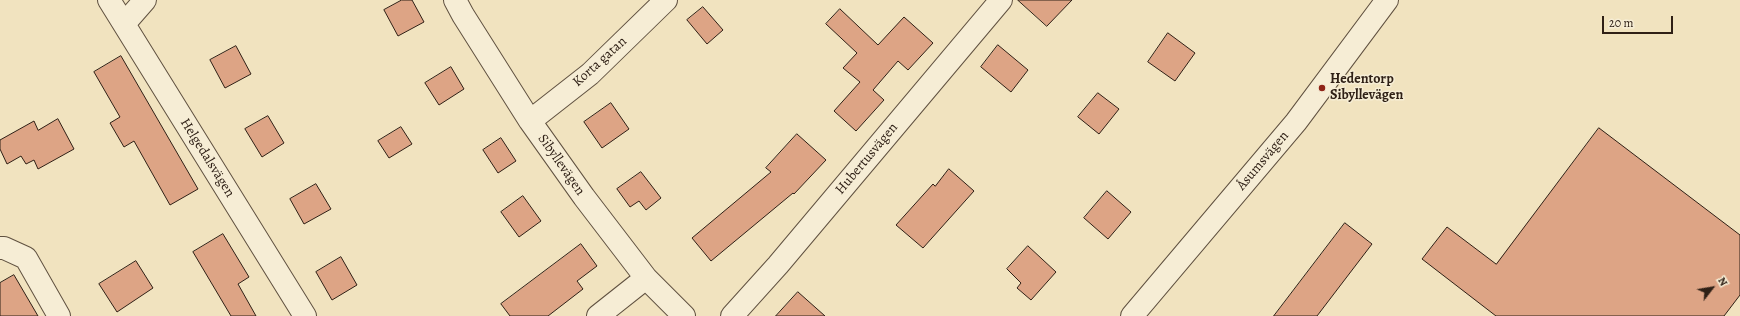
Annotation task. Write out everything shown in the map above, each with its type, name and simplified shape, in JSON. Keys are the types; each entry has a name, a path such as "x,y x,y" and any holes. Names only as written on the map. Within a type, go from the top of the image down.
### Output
{"street":[{"name":"Helgedalsvägen","path":"109,0 305,316"},
{"path":"124,24 145,0"},
{"name":"Sibyllevägen","path":"455,0 530,121 584,197 646,278 684,316"},
{"name":"Korta gatan","path":"530,121 590,74 666,0"},
{"name":"Hubertusvägen","path":"732,316 778,265 1001,0"},
{"name":"Åsumsvägen","path":"1132,316 1296,122 1387,0"},
{"path":"0,248 4,248 26,258 59,316"},
{"path":"598,316 646,278"}],"building":[{"path":"402,0 412,0 424,22 398,36 384,10"},
{"path":"1018,0 1072,0 1047,26"},
{"path":"703,7 723,30 707,44 687,20"},
{"path":"840,9 878,45 904,17 933,43 908,70 898,61 873,90 884,100 856,131 834,111 860,82 843,68 857,53 826,24"},
{"path":"1168,33 1195,53 1175,81 1148,62"},
{"path":"998,45 1028,70 1011,92 981,67"},
{"path":"236,46 251,74 225,88 210,60"},
{"path":"121,56 198,189 170,205 134,141 124,147 110,123 120,117 94,72"},
{"path":"451,67 464,89 439,105 425,83"},
{"path":"1098,93 1119,109 1099,134 1078,117"},
{"path":"611,103 629,129 602,148 584,122"},
{"path":"268,116 284,143 262,157 245,129"},
{"path":"58,119 74,149 38,169 34,160 26,164 21,156 7,164 0,149 0,140 34,121 38,130"},
{"path":"401,127 412,144 389,158 378,141"},
{"path":"1599,128 1740,235 1740,295 1724,316 1496,316 1422,259 1447,227 1496,264"},
{"path":"797,134 826,160 794,194 793,193 711,261 692,238 771,172 766,168"},
{"path":"501,138 516,161 498,173 483,150"},
{"path":"949,169 974,191 923,248 896,225 933,184 935,186"},
{"path":"641,172 661,198 646,210 639,201 630,207 617,189"},
{"path":"316,184 331,209 304,224 290,199"},
{"path":"1107,191 1131,212 1108,239 1084,218"},
{"path":"523,196 541,221 519,237 501,212"},
{"path":"1345,223 1372,244 1317,316 1274,316"},
{"path":"223,234 249,277 238,284 256,316 231,316 193,252"},
{"path":"581,244 597,266 577,281 583,289 548,316 510,316 501,304"},
{"path":"1028,246 1056,272 1031,300 1017,288 1021,283 1007,269"},
{"path":"341,257 357,285 332,300 316,272"},
{"path":"136,261 153,288 117,312 99,284"},
{"path":"14,275 38,316 0,316 0,283"},
{"path":"798,292 825,316 776,316"}],"place":[{"name":"Hedentorp Sibyllevägen","path":"1322,88"}]}
